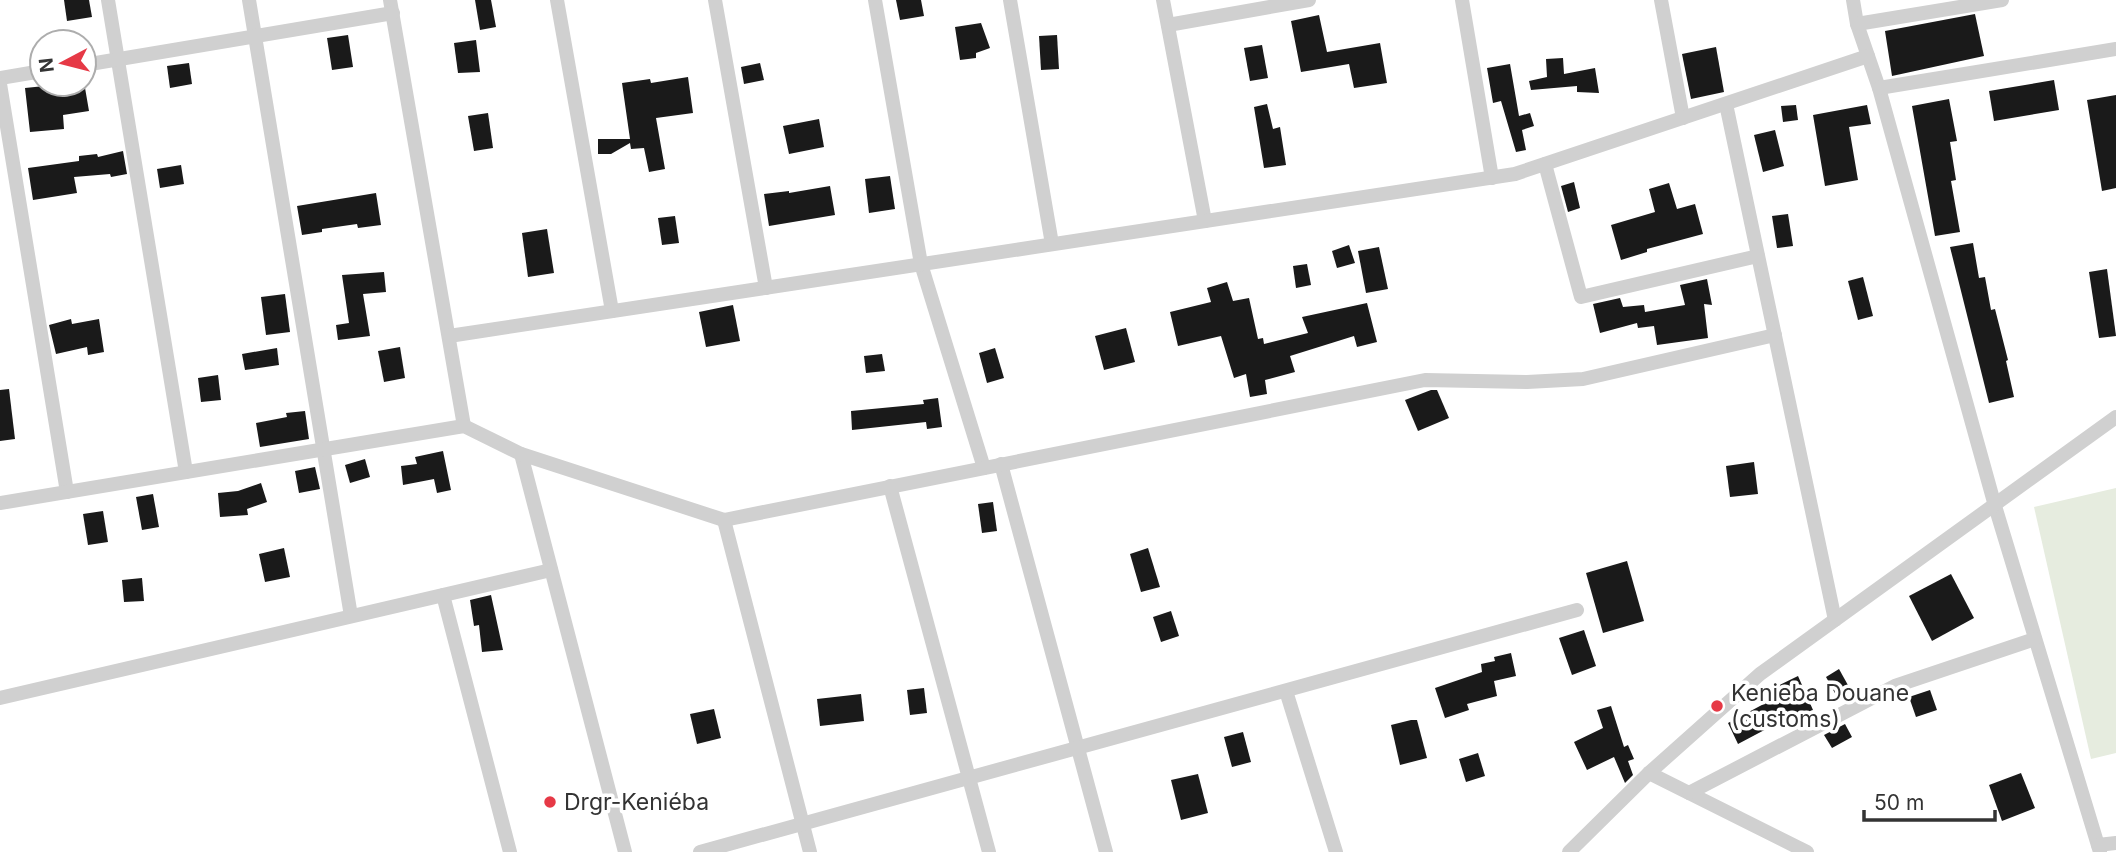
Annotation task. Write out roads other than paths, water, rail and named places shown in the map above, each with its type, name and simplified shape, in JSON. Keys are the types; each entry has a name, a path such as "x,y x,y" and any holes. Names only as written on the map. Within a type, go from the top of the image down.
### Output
{"street":[{"path":"108,0 186,472"},
{"path":"249,0 351,616"},
{"path":"557,0 612,311"},
{"path":"715,0 766,288"},
{"path":"875,0 921,264 984,468"},
{"path":"1010,0 1052,244"},
{"path":"1163,0 1205,221"},
{"path":"1168,25 1308,0"},
{"path":"1462,0 1492,178"},
{"path":"1661,0 1683,118"},
{"path":"1853,0 1857,24 1879,88 1995,506 2099,848 2116,843"},
{"path":"1857,24 2002,0"},
{"path":"98,62 255,36 391,7 464,426"},
{"path":"1879,88 2116,49"},
{"path":"449,336 1516,174 1868,56"},
{"path":"0,79 28,74"},
{"path":"0,84 67,492"},
{"path":"1726,104 1835,620"},
{"path":"1545,164 1581,297 1758,256"},
{"path":"0,503 464,426 521,454 724,520 1425,380 1527,382 1583,379 1775,335"},
{"path":"1569,852 1649,773 1760,674 2116,416"},
{"path":"521,454 625,852"},
{"path":"1001,464 1106,852"},
{"path":"890,486 989,852"},
{"path":"724,520 810,852"},
{"path":"0,698 551,570"},
{"path":"443,595 510,852"},
{"path":"700,852 1577,610"},
{"path":"1689,793 1895,686 2035,639"},
{"path":"1286,691 1336,852"},
{"path":"1649,773 1807,852"}],"place":[{"name":"Kenieba Douane (customs)","path":"1717,706"},
{"name":"Drgr-Keniéba","path":"550,802"}]}
